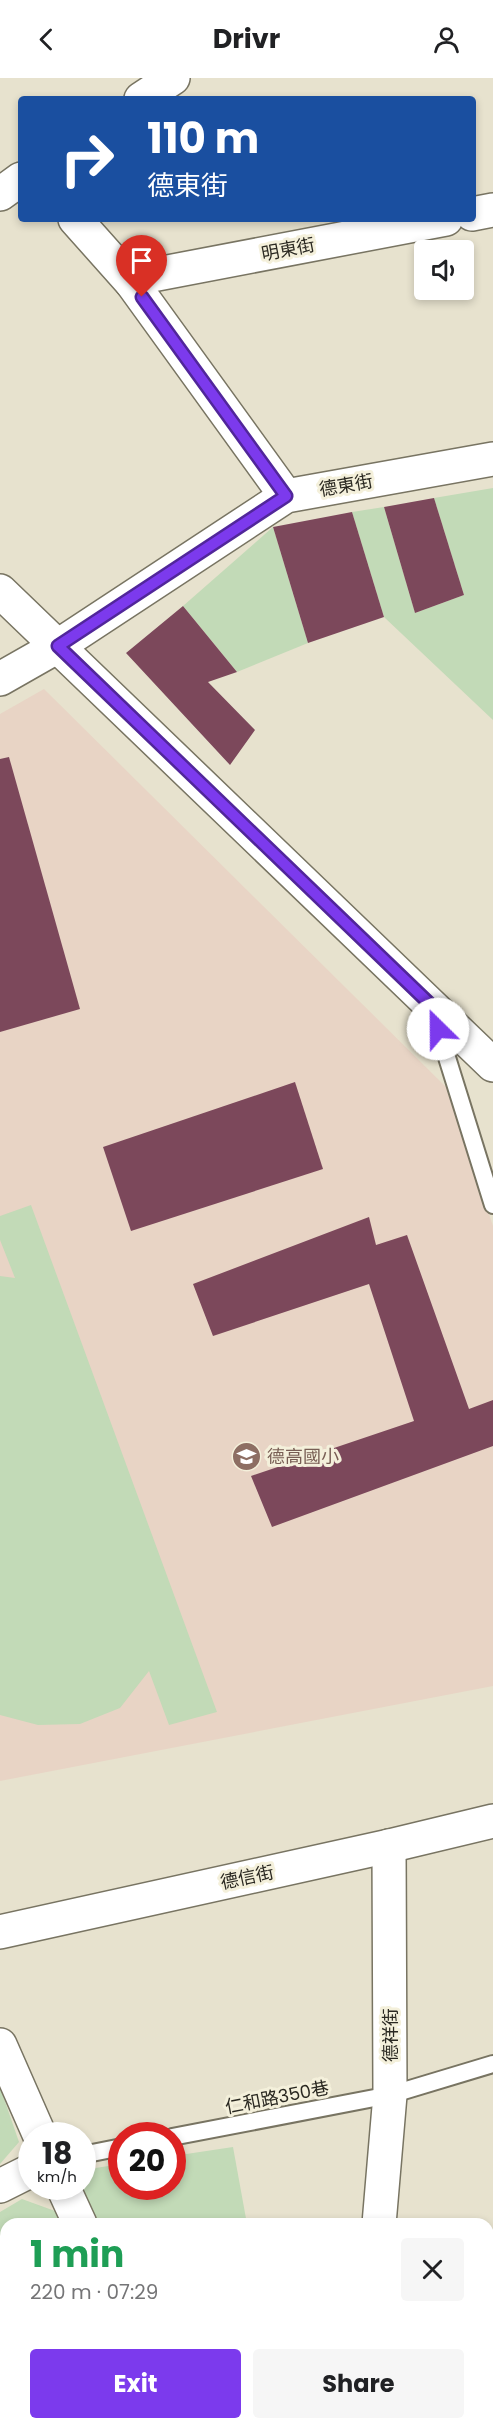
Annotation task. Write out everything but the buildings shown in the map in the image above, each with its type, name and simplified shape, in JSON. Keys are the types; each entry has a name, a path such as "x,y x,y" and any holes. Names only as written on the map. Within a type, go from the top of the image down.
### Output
{"street":[{"path":"146,96 173,78"},
{"path":"0,194 18,181"},
{"path":"476,213 493,210"},
{"path":"78,222 132,283 286,496"},
{"name":"明東街","path":"132,283 152,275 430,222"},
{"name":"德東街","path":"0,679 58,646 286,496 493,459"},
{"path":"0,591 493,1065"},
{"name":"德信街","path":"0,1932 493,1821"},
{"name":"德祥街","path":"380,2218 390,2095 389,1846"},
{"path":"0,2045 34,2122"},
{"path":"0,2186 18,2177"},
{"path":"69,2200 77,2218"}],"lane":[{"path":"432,1006 493,1205"},
{"name":"仁和路350巷","path":"186,2134 390,2095 493,2064"}],"shaded area":[{"name":"德高國小","path":"44,689 446,1087 493,1226 493,1686 0,1781 0,714"}],"green space":[{"path":"493,488 493,720 384,617 352,512 384,507 415,613 464,595 434,498"},
{"path":"273,527 308,643 237,672 183,606"},
{"path":"31,1205 217,1712 169,1725 149,1671 120,1708 80,1724 38,1725 0,1715 0,1276 15,1278 0,1240 0,1216"},
{"path":"0,2087 18,2143 0,2164"},
{"path":"233,2147 246,2218 94,2218 86,2200 96,2200 96,2168 108,2166 108,2200 186,2200 186,2154"},
{"path":"20,2200 25,2200 55,2211 58,2218 0,2218 0,2212"}],"place":[{"name":"德高國小","path":"246,1456"}],"route":[{"path":"142,297 286,496 58,646 432,1006 438,1029"}]}
